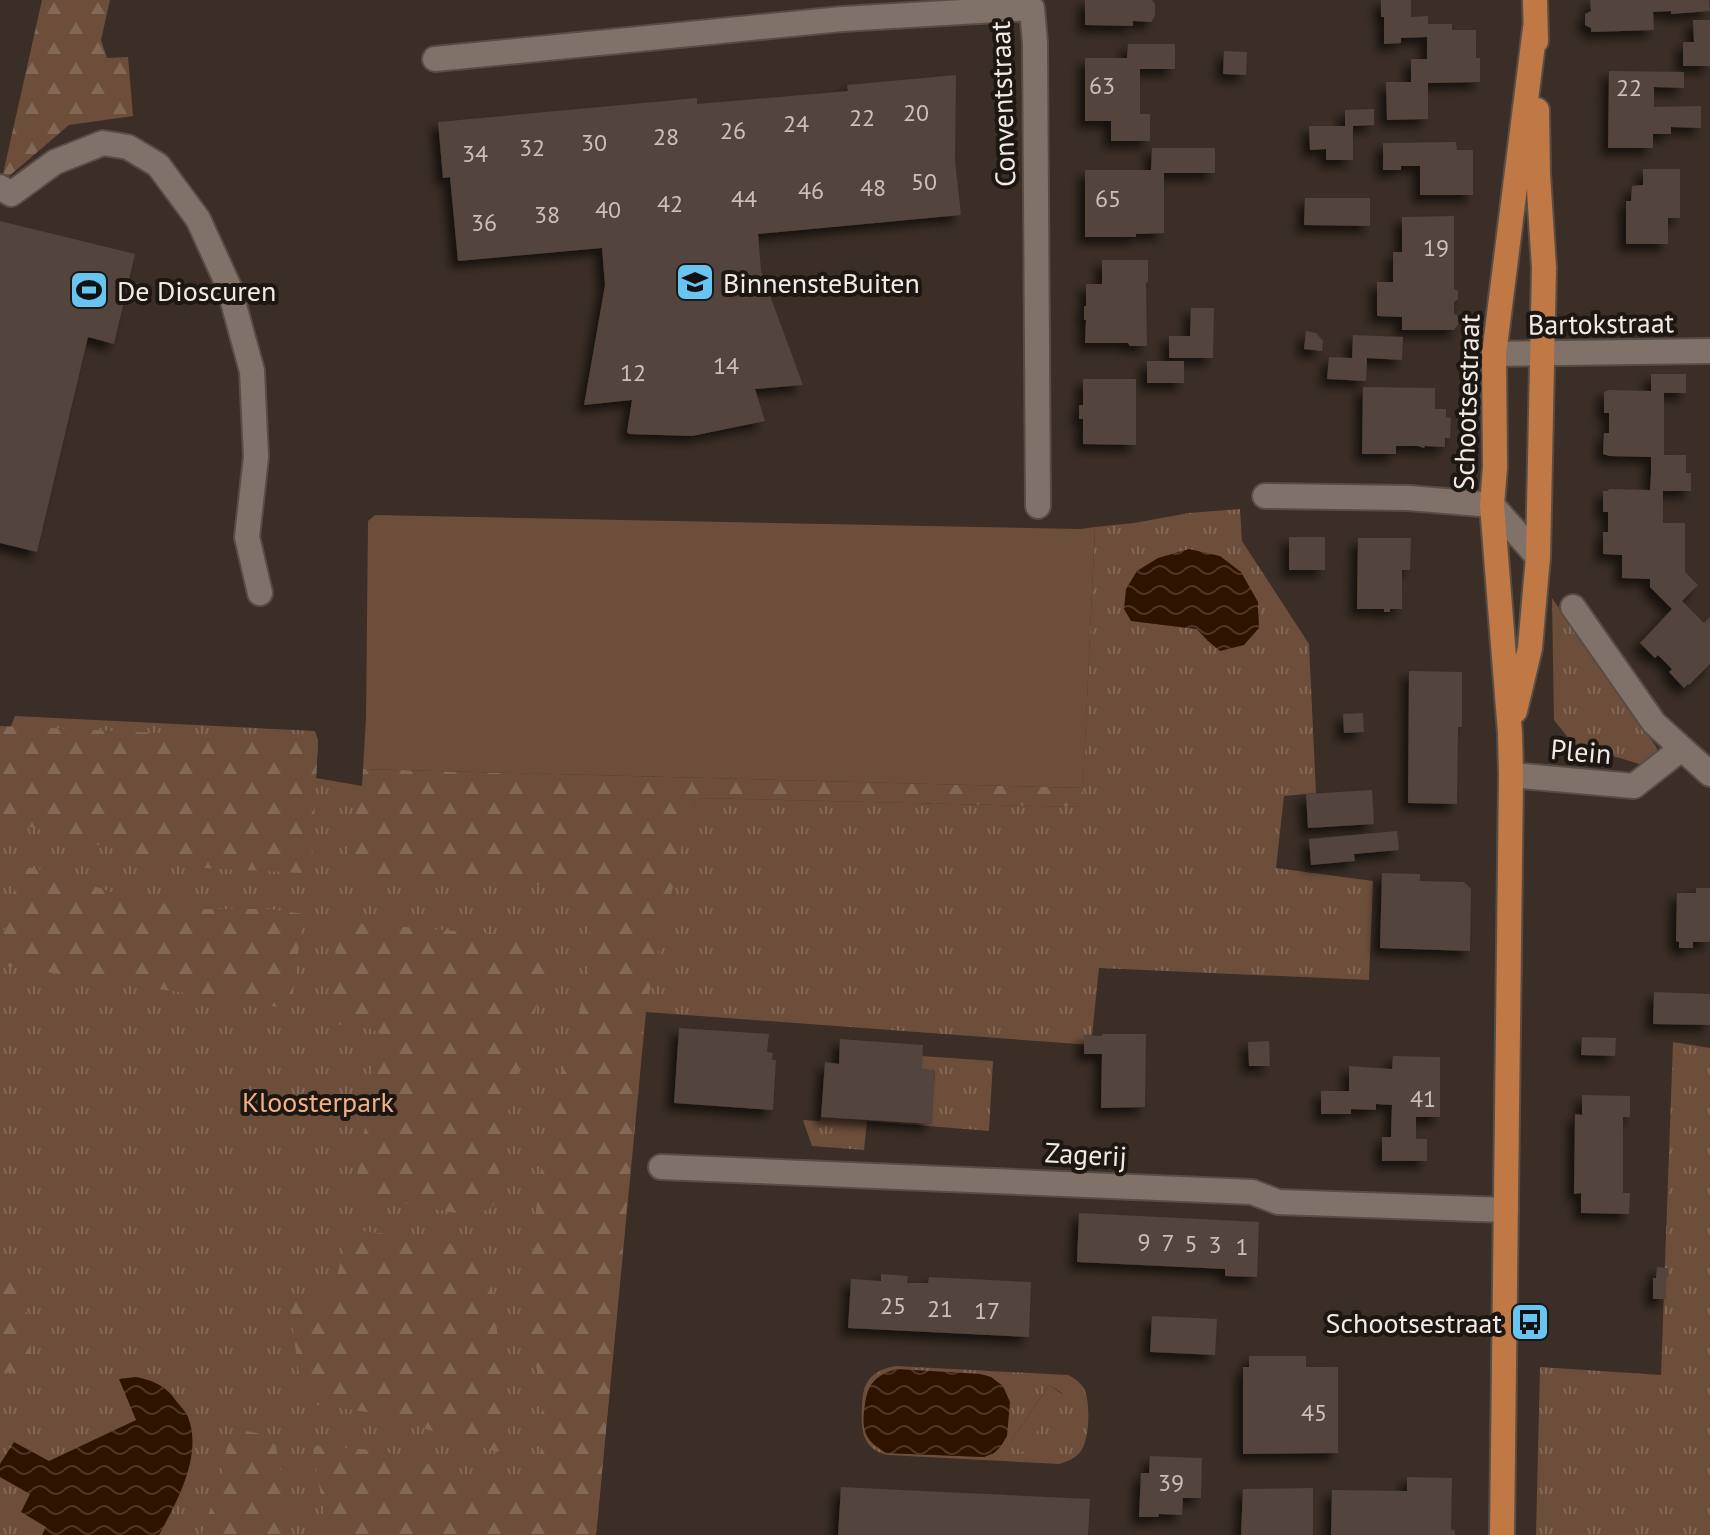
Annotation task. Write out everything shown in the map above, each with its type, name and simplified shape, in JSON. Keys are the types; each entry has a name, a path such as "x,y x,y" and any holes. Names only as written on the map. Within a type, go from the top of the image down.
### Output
{"main road":[{"name":"Schootsestraat","path":"1510,733 1530,648 1538,557 1544,268 1538,174 1535,0"},
{"name":"Schootsestraat","path":"1502,1535 1511,775 1492,505 1495,467 1494,354 1535,28"}],"street":[{"name":"Conventstraat","path":"435,59 841,9 1032,8 1038,506"},
{"path":"0,187 11,194 55,162 103,143 116,145 128,147 158,165 198,219 229,287 252,371 256,457 247,537 260,593"},
{"name":"Bartokstraat","path":"1494,354 1710,351"},
{"path":"1265,496 1409,498 1492,505 1538,557"},
{"path":"1573,607 1654,723 1710,774"},
{"name":"Plein","path":"1511,775 1634,786 1681,749"},
{"name":"Zagerij","path":"661,1167 1252,1192 1278,1202 1506,1210"}],"green space":[{"path":"42,0 110,0 101,40 107,58 128,57 133,116 69,125 1,183"},
{"name":"Kloosterpark","path":"1240,509 1242,541 1309,644 1316,793 1284,796 1276,868 1373,881 1369,980 1099,968 1091,1045 646,1012 596,1535 0,1535 0,753 15,716 315,731 318,740 316,778 362,786 691,805 700,798 1082,807 1095,527","holes":["1131,621 1259,628 1208,641 1197,629"]},
{"path":"375,515 1095,527 1083,788 363,769 368,521"},
{"path":"1552,598 1657,748 1656,769 1573,744 1554,720"},
{"path":"0,726 318,740 312,862 301,873 184,867 15,823 0,834"},
{"path":"363,769 1083,788 1083,807 700,798 691,805 645,1012 596,1535 328,1535 312,1445 383,1451 521,1489 535,1472 545,1433 529,1329 530,1272 539,1179 558,1082 580,1009 593,949 586,904 559,886 368,878 352,873 348,849"},
{"path":"26,867 49,871 126,897 196,909 268,909 303,914 291,1009 0,965 0,948 16,883"},
{"path":"339,922 535,935 549,963 509,1110 499,1170 498,1200 488,1210 461,1214 354,1194 380,1034 361,1025 327,1025"},
{"path":"1673,1042 1710,1048 1710,1535 1536,1535 1540,1367 1661,1375"},
{"path":"922,1056 993,1061 989,1131 867,1121 864,1150 812,1146 803,1120 820,1121 821,1117 931,1124 935,1071 922,1069"},
{"path":"350,1229 473,1247 489,1260 510,1446 497,1452 380,1414 306,1403 288,1293 327,1296 334,1286"},
{"path":"0,1266 13,1268 28,1316 33,1374 0,1372"},
{"path":"896,1366 1068,1375 1086,1393 1088,1429 1084,1445 1077,1456 1059,1464 888,1455 879,1452 864,1437 863,1395 865,1386 880,1370","holes":["1049,1385 1062,1393 1010,1443","886,1453 994,1453 983,1457"]},
{"path":"1049,1385 1062,1394 1023,1452 1010,1443"},
{"path":"237,1429 266,1435 276,1446 291,1535 201,1535 221,1478 229,1436"}],"water":[{"path":"1189,549 1220,556 1241,572 1258,602 1259,628 1244,645 1220,651 1197,629 1131,621 1124,609 1126,589 1137,571 1158,558"},
{"path":"897,1369 991,1377 1003,1386 1010,1402 1007,1436 1001,1446 984,1457 886,1453 879,1448 864,1427 866,1397 874,1381"},
{"path":"136,1377 154,1382 169,1392 187,1415 192,1432 186,1478 159,1535 42,1535 46,1527 21,1512 30,1494 0,1477 0,1464 14,1442 49,1461 136,1420 119,1379"}],"building":[{"path":"1085,0 1152,0 1155,16 1151,22 1133,21 1133,26 1085,25"},
{"path":"1381,0 1411,0 1411,17 1428,16 1428,24 1452,24 1452,30 1476,30 1480,82 1428,83 1428,119 1387,120 1386,82 1411,82 1411,59 1427,59 1427,37 1401,38 1401,43 1384,44"},
{"path":"1590,0 1709,0 1710,11 1653,12 1654,30 1591,32 1591,28 1585,25 1585,14 1591,11"},
{"path":"1693,20 1710,20 1710,66 1683,66 1683,42 1694,42"},
{"path":"1128,44 1175,44 1175,69 1140,69 1140,114 1150,114 1150,141 1111,141 1111,121 1085,121 1085,58 1127,58"},
{"path":"1224,51 1247,52 1246,75 1223,74"},
{"path":"1609,71 1684,72 1684,88 1654,87 1654,107 1701,106 1701,128 1671,127 1671,134 1653,134 1653,148 1608,148"},
{"path":"956,75 955,160 961,215 758,234 761,271 803,385 755,389 765,421 692,436 629,434 632,400 584,405 605,285 602,248 458,261 450,177 443,178 438,122 697,98 697,104 848,91 847,85"},
{"path":"1374,109 1374,125 1353,126 1353,160 1326,160 1326,149 1310,150 1309,126 1345,126 1345,110"},
{"path":"1456,142 1457,150 1473,150 1473,195 1420,195 1420,166 1383,170 1383,143"},
{"path":"1152,148 1215,148 1215,173 1164,173 1164,233 1136,234 1136,237 1085,237 1085,170 1151,170"},
{"path":"1643,169 1680,169 1680,218 1668,218 1668,244 1626,244 1626,201 1631,201 1632,186 1643,185"},
{"path":"1305,198 1370,198 1370,226 1304,225"},
{"path":"1454,216 1454,289 1458,291 1458,299 1454,302 1454,314 1458,316 1458,325 1454,330 1402,330 1402,317 1377,316 1377,282 1393,282 1393,252 1402,252 1402,217"},
{"path":"0,221 135,254 114,344 88,337 37,552 0,543"},
{"path":"1102,260 1148,260 1147,346 1085,343 1086,284 1102,284"},
{"path":"1191,308 1214,308 1213,358 1169,358 1169,336 1190,336"},
{"path":"1306,331 1316,333 1323,341 1322,351 1304,349"},
{"path":"1353,335 1403,337 1402,360 1367,358 1366,381 1327,379 1329,357 1352,358"},
{"path":"1147,361 1184,361 1184,383 1147,383"},
{"path":"1651,374 1686,374 1686,393 1664,393 1664,455 1686,455 1686,473 1691,473 1691,491 1663,491 1663,523 1685,523 1685,572 1698,585 1682,601 1704,623 1710,617 1710,664 1684,688 1669,672 1672,669 1640,643 1672,609 1650,587 1650,579 1622,578 1622,555 1603,554 1603,532 1608,532 1608,512 1603,512 1603,491 1650,490 1651,473 1651,457 1603,454 1604,433 1609,433 1609,413 1604,413 1604,392 1651,391"},
{"path":"1083,379 1136,379 1136,445 1083,444 1083,419 1079,419 1079,405 1083,405"},
{"path":"1363,387 1435,388 1435,409 1446,409 1446,417 1451,418 1450,438 1445,438 1445,447 1396,446 1396,454 1362,454"},
{"path":"1289,537 1325,537 1325,570 1289,570"},
{"path":"1358,538 1411,538 1410,570 1402,570 1402,609 1384,612 1384,609 1357,609"},
{"path":"1409,671 1462,672 1457,804 1408,803"},
{"path":"1363,713 1364,732 1344,733 1343,714"},
{"path":"1372,790 1374,824 1308,828 1306,794"},
{"path":"1397,831 1399,850 1354,854 1355,861 1311,865 1309,839"},
{"path":"1382,873 1420,874 1420,881 1464,882 1471,889 1470,951 1380,948"},
{"path":"1696,888 1710,888 1710,942 1693,942 1693,948 1679,948 1676,941 1677,893 1696,893"},
{"path":"1654,992 1710,994 1710,1025 1653,1024"},
{"path":"679,1028 769,1034 767,1052 773,1053 772,1060 776,1060 773,1110 674,1103"},
{"path":"1146,1034 1145,1107 1101,1108 1102,1054 1084,1054 1084,1035"},
{"path":"1582,1037 1616,1038 1615,1056 1581,1055"},
{"path":"840,1039 923,1045 922,1069 935,1070 932,1124 821,1117 825,1062 839,1064"},
{"path":"1269,1041 1270,1066 1249,1066 1248,1042"},
{"path":"1393,1056 1440,1057 1440,1117 1416,1117 1416,1139 1427,1139 1427,1161 1382,1161 1382,1137 1391,1137 1392,1105 1376,1104 1376,1110 1351,1109 1351,1114 1321,1114 1321,1091 1349,1091 1349,1066 1392,1069"},
{"path":"1582,1095 1630,1096 1630,1117 1623,1117 1623,1193 1630,1193 1629,1214 1581,1213 1581,1193 1574,1194 1575,1114 1582,1115"},
{"path":"1079,1213 1259,1222 1257,1277 1225,1276 1225,1269 1077,1262"},
{"path":"1657,1267 1668,1268 1666,1299 1653,1299 1653,1278 1656,1278"},
{"path":"881,1274 908,1276 907,1283 928,1283 929,1277 1031,1282 1029,1337 848,1328 851,1279 881,1281"},
{"path":"1152,1316 1217,1319 1215,1355 1150,1352"},
{"path":"1249,1356 1306,1356 1306,1367 1338,1367 1338,1453 1243,1454 1243,1367 1249,1367"},
{"path":"1150,1456 1202,1458 1201,1498 1183,1498 1182,1515 1139,1517 1141,1473 1149,1473"},
{"path":"1407,1477 1452,1478 1451,1529 1455,1535 1331,1535 1332,1490 1407,1491"},
{"path":"841,1487 1090,1499 1088,1535 838,1535"},
{"path":"1313,1488 1313,1535 1241,1535 1243,1489"}],"place":[{"name":"BinnensteBuiten","path":"695,282"},
{"name":"De Dioscuren","path":"89,290"},
{"name":"Schootsestraat","path":"1530,1322"}]}
